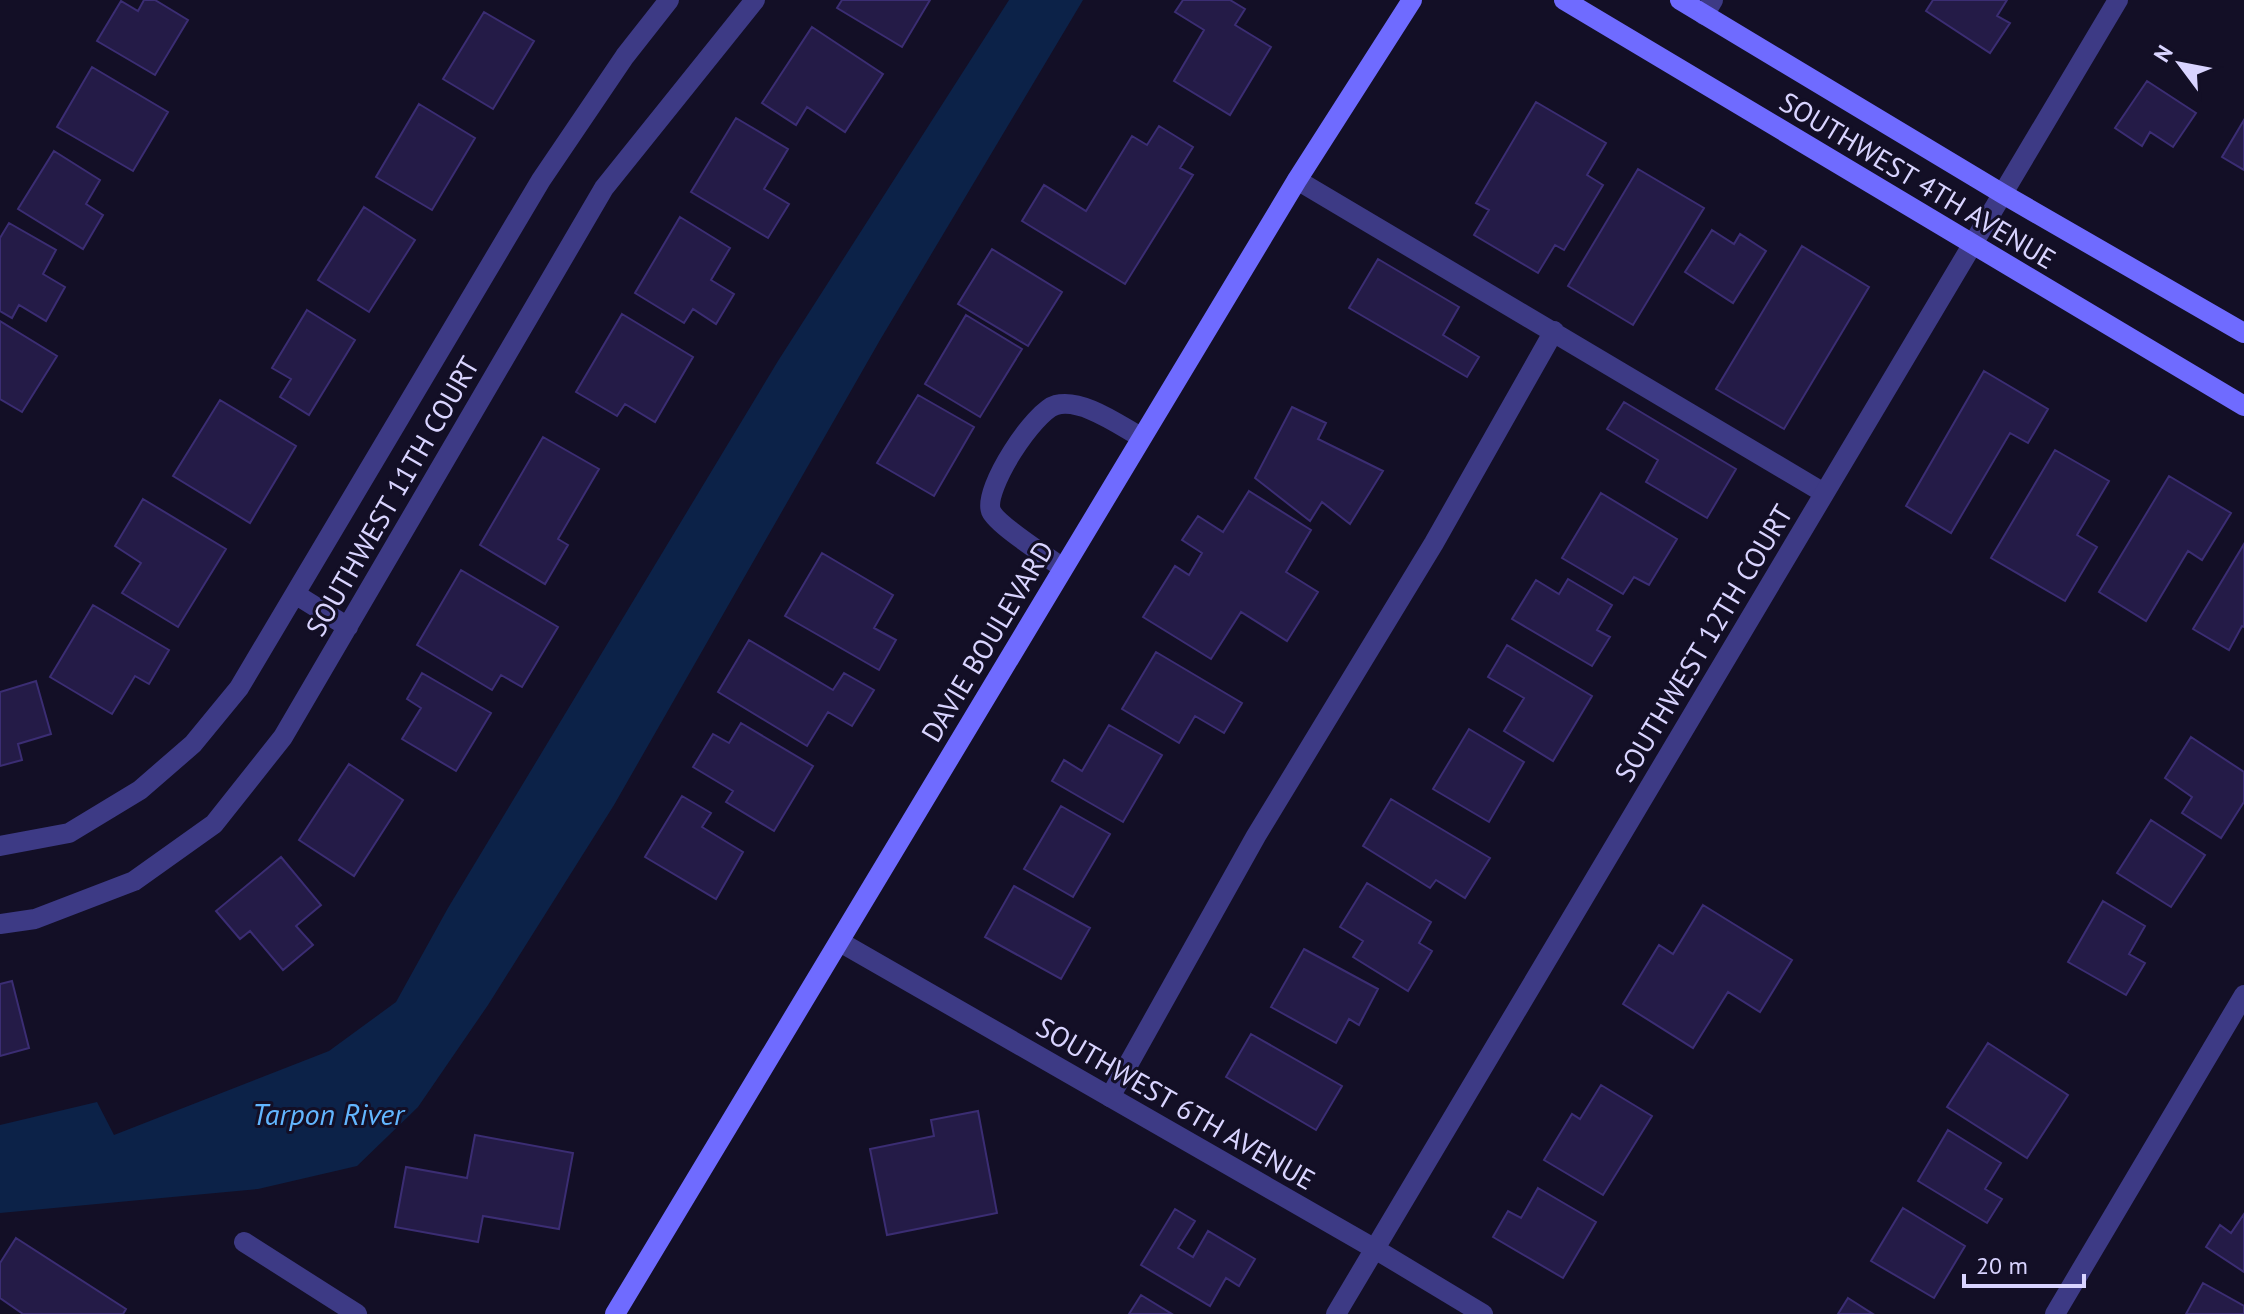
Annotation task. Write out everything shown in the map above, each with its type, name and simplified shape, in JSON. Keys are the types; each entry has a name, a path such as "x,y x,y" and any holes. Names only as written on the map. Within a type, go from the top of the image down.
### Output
{"main road":[{"name":"DAVIE BOULEVARD","path":"615,1314 1141,437 1297,180 1412,0"},
{"name":"SOUTHWEST 4TH AVENUE","path":"1564,0 2244,406"},
{"name":"SOUTHWEST 4TH AVENUE","path":"1680,0 1708,7 2003,194 2244,333"}],"street":[{"name":"SOUTHWEST 11TH COURT","path":"0,846 69,833 140,790 193,744 239,688 541,180 625,56 669,0"},
{"name":"SOUTHWEST 11TH COURT","path":"0,924 35,919 134,881 214,824 283,737 604,188 755,0"},
{"name":"SOUTHWEST 12TH COURT","path":"1336,1314 2118,0"},
{"path":"1297,180 1824,493"},
{"path":"1110,1097 1256,836 1434,543 1554,331"},
{"path":"1063,568 1000,522 991,511 990,504 1000,474 1022,435 1040,415 1055,405 1070,405 1087,408 1141,437"},
{"path":"295,594 348,627"},
{"name":"SOUTHWEST 6TH AVENUE","path":"840,942 1483,1314"},
{"path":"2055,1314 2244,995"},
{"path":"244,1242 357,1314"}],"water":[{"name":"Tarpon River","path":"1009,0 1083,0 880,340 614,805 488,1005 418,1107 357,1166 258,1189 0,1213 0,1125 97,1102 114,1135 329,1051 396,1002 448,908 778,361"}],"building":[{"path":"144,0 155,0 188,20 155,75 97,41 121,1 138,11"},
{"path":"842,0 930,0 902,47 837,8"},
{"path":"1183,0 1230,0 1245,9 1235,25 1271,47 1230,115 1174,81 1204,30 1175,12"},
{"path":"1933,0 2007,0 1997,16 2010,23 1990,53 1926,11"},
{"path":"484,12 534,41 493,109 443,79"},
{"path":"812,27 883,74 845,132 807,107 796,125 762,103"},
{"path":"92,67 168,112 133,171 57,127"},
{"path":"2147,81 2196,113 2173,147 2150,132 2142,146 2115,128"},
{"path":"1536,102 1606,143 1587,175 1603,185 1564,250 1555,245 1538,273 1474,235 1489,210 1476,203"},
{"path":"419,104 475,138 432,210 376,177"},
{"path":"736,118 788,149 764,189 789,204 768,238 691,192"},
{"path":"2244,120 2244,170 2222,157"},
{"path":"1159,126 1193,147 1180,168 1193,175 1125,284 1022,221 1044,185 1086,211 1132,136 1147,145"},
{"path":"54,151 100,180 86,204 103,215 83,249 18,209"},
{"path":"1638,169 1704,208 1633,325 1568,286"},
{"path":"364,207 415,240 369,312 318,280"},
{"path":"680,217 730,248 711,280 734,294 716,324 693,309 684,323 635,293"},
{"path":"9,223 56,250 43,274 65,287 46,321 19,305 12,318 0,311 0,238"},
{"path":"1712,230 1734,244 1740,234 1766,251 1733,303 1685,272"},
{"path":"1802,246 1869,287 1784,429 1716,389"},
{"path":"992,249 1062,292 1028,346 958,304"},
{"path":"1378,259 1459,307 1443,335 1479,357 1467,377 1349,308"},
{"path":"307,310 355,340 309,415 280,397 291,379 272,368"},
{"path":"622,314 693,357 655,422 625,404 617,416 576,392"},
{"path":"966,315 1022,349 980,417 925,384"},
{"path":"0,321 57,356 22,412 0,399"},
{"path":"1984,371 2048,409 2028,443 2010,433 1951,533 1906,506"},
{"path":"918,395 974,427 934,496 877,463"},
{"path":"220,400 296,446 250,523 173,476"},
{"path":"1624,402 1736,469 1707,518 1646,482 1658,460 1607,429"},
{"path":"1292,407 1326,423 1318,439 1383,471 1350,524 1322,502 1310,521 1255,478"},
{"path":"543,437 599,469 558,539 568,545 545,584 480,545"},
{"path":"2055,450 2109,481 2077,535 2097,547 2065,601 1991,558"},
{"path":"2169,476 2231,513 2202,560 2188,551 2146,621 2099,592"},
{"path":"1249,491 1311,530 1286,572 1318,592 1287,641 1241,612 1211,659 1143,617 1175,566 1189,575 1202,553 1182,540 1198,516 1223,532"},
{"path":"1601,493 1677,539 1649,585 1634,577 1623,594 1562,558"},
{"path":"143,499 226,549 178,627 122,593 141,563 115,546"},
{"path":"2244,544 2244,627 2229,650 2193,629"},
{"path":"822,553 893,595 874,628 896,640 879,670 785,616"},
{"path":"461,570 558,627 522,687 501,675 492,690 417,645"},
{"path":"1568,579 1612,605 1597,630 1610,637 1592,666 1512,619 1536,580 1559,594"},
{"path":"93,605 169,650 149,684 135,676 112,714 50,677"},
{"path":"749,640 833,690 844,673 874,690 852,726 828,712 807,746 718,692"},
{"path":"1507,645 1592,696 1553,761 1504,731 1524,698 1488,677"},
{"path":"1156,652 1242,703 1224,733 1195,716 1179,743 1122,709"},
{"path":"422,673 491,713 456,771 402,739 421,708 407,699"},
{"path":"36,681 51,734 18,744 22,760 0,766 0,692"},
{"path":"741,723 813,766 774,831 726,802 733,791 693,767 713,734 729,743"},
{"path":"1109,725 1162,755 1123,822 1052,781 1064,760 1082,771"},
{"path":"1469,729 1524,762 1489,822 1433,789"},
{"path":"2191,737 2244,772 2244,802 2221,838 2182,813 2192,797 2165,778"},
{"path":"349,764 403,800 354,876 299,840"},
{"path":"682,796 711,813 702,827 743,852 716,899 645,857"},
{"path":"1391,799 1490,858 1465,898 1436,880 1430,888 1363,846"},
{"path":"1061,806 1110,834 1073,897 1024,869"},
{"path":"2151,820 2205,855 2171,907 2117,873"},
{"path":"281,857 321,905 296,926 313,945 283,970 250,931 240,939 216,911"},
{"path":"1367,883 1431,922 1419,943 1432,951 1408,991 1353,957 1363,941 1340,927"},
{"path":"1014,886 1090,928 1061,979 985,937"},
{"path":"2103,901 2145,926 2129,954 2145,963 2126,995 2068,962"},
{"path":"1703,905 1792,960 1760,1012 1728,992 1693,1048 1623,1004 1659,945 1673,954"},
{"path":"1304,949 1378,989 1359,1025 1349,1019 1336,1043 1271,1007"},
{"path":"12,981 29,1048 0,1056 0,984"},
{"path":"1251,1034 1342,1086 1316,1130 1226,1077"},
{"path":"1988,1043 2068,1095 2027,1158 1947,1107"},
{"path":"1601,1085 1652,1116 1603,1195 1544,1160 1572,1114 1580,1119"},
{"path":"978,1111 997,1213 887,1235 870,1149 934,1136 931,1120"},
{"path":"1948,1130 2001,1163 1985,1189 2002,1199 1987,1223 1918,1181"},
{"path":"475,1135 573,1153 559,1229 483,1216 478,1242 395,1227 406,1167 467,1178"},
{"path":"1538,1188 1596,1222 1563,1278 1493,1237 1508,1211 1521,1218"},
{"path":"1903,1208 1965,1246 1934,1298 1871,1261"},
{"path":"1175,1209 1195,1221 1178,1248 1193,1257 1208,1231 1255,1259 1239,1286 1226,1278 1210,1306 1141,1265"},
{"path":"2244,1214 2244,1272 2206,1247 2220,1225 2231,1233"},
{"path":"16,1238 126,1309 123,1314 23,1314 0,1298 0,1263"},
{"path":"2203,1283 2244,1306 2244,1314 2186,1314"},
{"path":"1141,1295 1172,1314 1129,1314"},
{"path":"1848,1298 1873,1314 1838,1314"}]}
